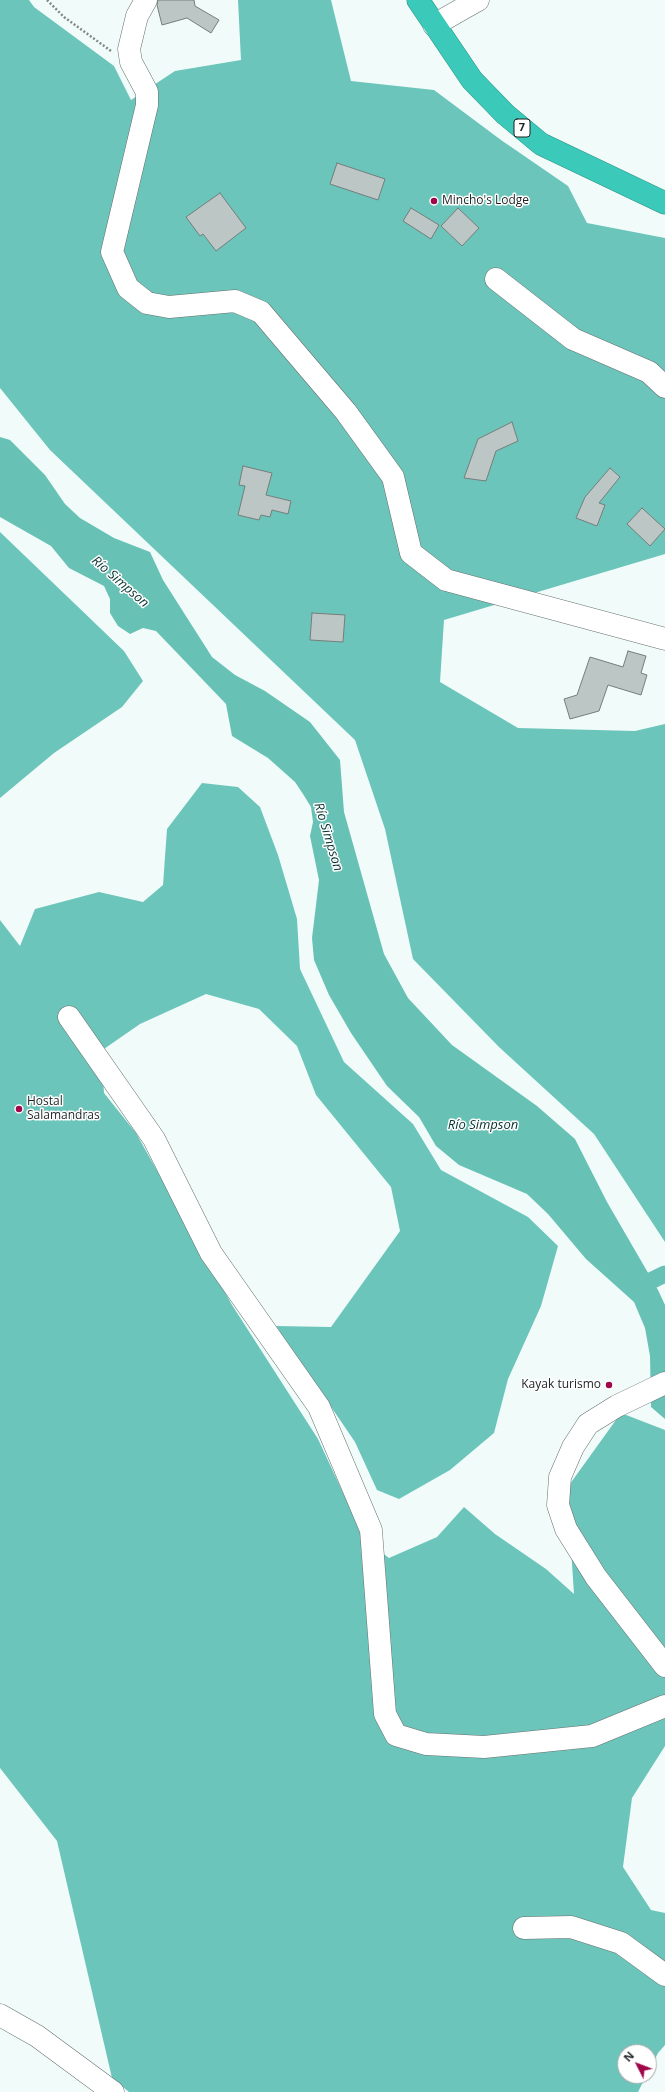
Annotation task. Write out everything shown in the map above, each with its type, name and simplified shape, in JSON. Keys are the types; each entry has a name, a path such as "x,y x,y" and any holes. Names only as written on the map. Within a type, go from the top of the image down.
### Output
{"highway":[{"path":"419,0 434,25"},
{"name":"7","path":"434,25 472,80 505,114 541,144 665,203"},
{"name":"7","path":"642,192 665,198"}],"street":[{"path":"146,0 137,16 129,49 131,62 146,92 147,105 112,252 128,288 147,303 154,305 169,307 235,301 261,312 346,412 393,478 411,553 446,580 665,638"},
{"path":"434,25 468,2"},
{"path":"496,279 572,339 649,372 665,387"},
{"path":"69,1018 154,1139 210,1253 319,1407 371,1530 385,1714 396,1735 433,1744 484,1747 592,1736 665,1706"},
{"path":"665,1383 617,1406 588,1424 573,1447 560,1477 558,1505 566,1529 596,1578 665,1666"},
{"path":"524,1928 571,1927 621,1943 665,1975"},
{"path":"0,2015 37,2036 113,2092"}],"path":[{"path":"47,0 64,16 106,48 131,62"}],"shaded area":[{"path":"0,0 29,0 34,7 114,66 131,100 175,71 241,60 238,0 331,0 351,81 434,90 501,140 568,186 587,223 665,238 665,554 444,620 440,682 518,728 635,731 665,724 665,1242 594,1134 499,1047 413,959 385,829 355,740 50,450 0,388"},
{"path":"0,532 124,651 143,681 122,707 54,753 0,798"},
{"path":"202,783 238,787 260,807 278,855 297,919 300,969 344,1062 413,1124 441,1170 528,1217 558,1246 541,1306 508,1379 494,1433 450,1470 399,1499 377,1490 355,1442 276,1326 331,1327 400,1231 391,1187 316,1095 297,1046 259,1009 206,994 140,1024 101,1051 104,1093 136,1133 232,1305 318,1439 365,1540 389,1558 437,1537 464,1507 495,1534 546,1569 574,1594 567,1488 621,1413 665,1430 665,1746 632,1798 623,1867 651,1910 665,1913 665,2045 657,2055 657,2044 617,2044 617,2084 642,2084 638,2092 129,2092 112,2078 57,1841 0,1768 0,920 20,946 35,909 99,892 143,902 163,885 167,829"}],"water":[{"name":"Río Simpson","path":"0,437 10,440 45,475 65,504 80,518 114,538 150,552 163,580 212,657 235,675 265,691 310,722 340,760 344,812 384,954 408,998 452,1045 537,1106 575,1139 607,1202 658,1290 665,1305 665,1419 651,1407 650,1356 645,1328 634,1302 586,1259 548,1214 527,1194 459,1165 436,1146 419,1117 387,1086 351,1033 329,995 314,960 312,938 319,880 310,836 313,822 311,807 295,782 268,758 232,736 226,704 156,631 143,628 130,634 118,626 110,613 110,599 104,586 69,568 51,546 0,517"}],"building":[{"path":"158,0 194,0 195,6 219,20 211,33 187,18 162,25 157,5"},
{"path":"337,163 385,179 378,200 330,184"},
{"path":"220,193 246,228 216,251 203,234 200,236 186,217"},
{"path":"411,208 439,225 431,239 403,221"},
{"path":"458,208 479,228 462,246 441,226"},
{"path":"512,422 518,441 496,451 486,481 464,478 478,439"},
{"path":"243,466 272,473 266,495 291,501 288,514 272,510 270,517 261,515 259,520 238,515 245,486 239,485"},
{"path":"610,468 620,477 599,503 605,505 597,526 576,518 585,497"},
{"path":"642,508 665,529 650,546 627,524"},
{"path":"312,613 345,615 343,642 310,640"},
{"path":"628,651 646,656 641,673 647,675 641,695 608,685 599,711 570,719 564,699 577,695 590,657 623,667"}],"waterway":[{"path":"636,1288 665,1274"}],"place":[{"name":"Mincho's Lodge","path":"434,201"},
{"name":"Hostal Salamandras","path":"19,1109"},
{"name":"Kayak turismo","path":"609,1385"}]}
